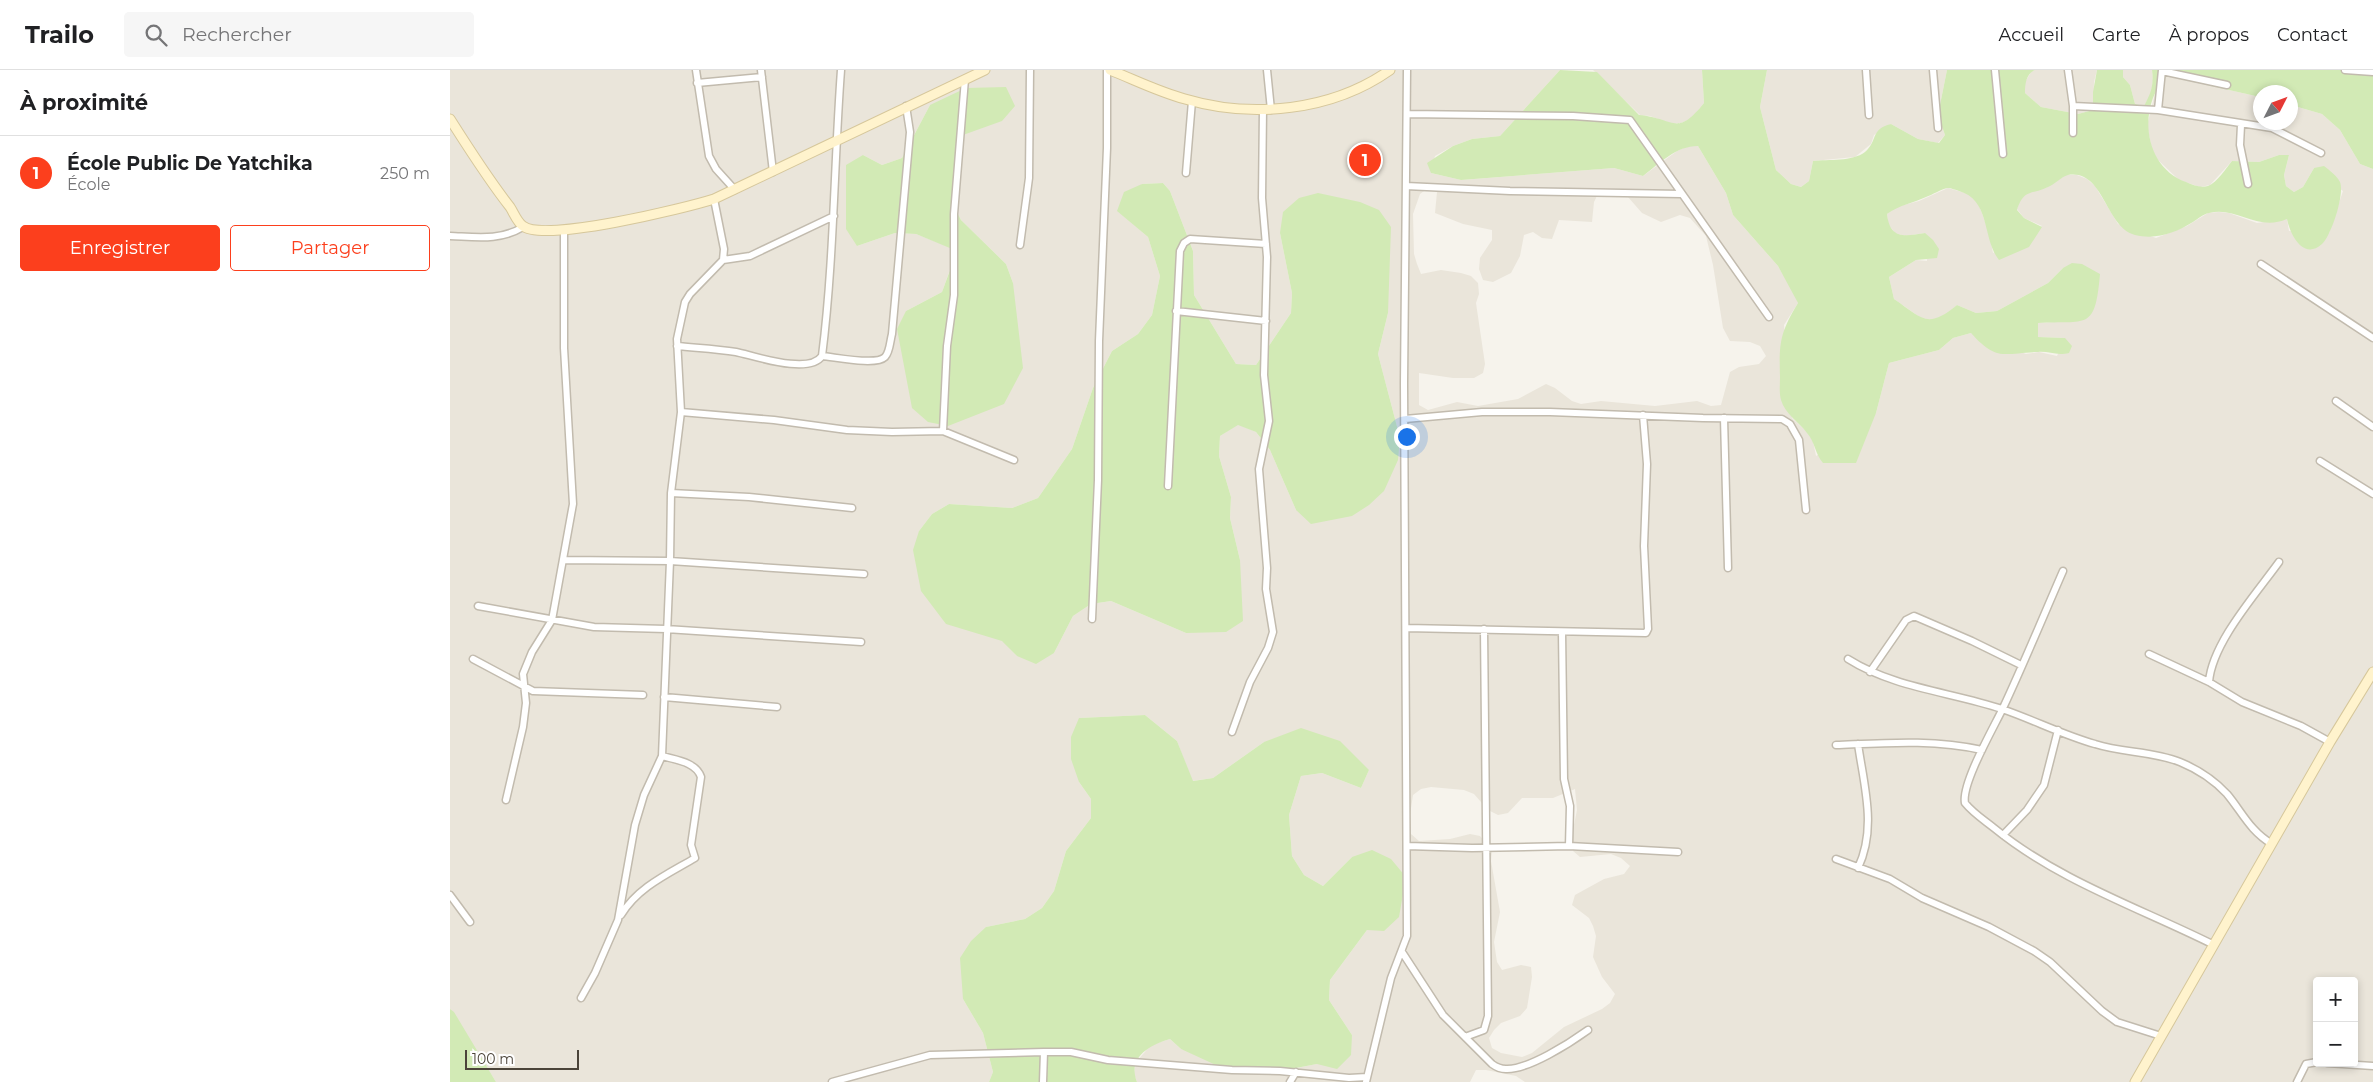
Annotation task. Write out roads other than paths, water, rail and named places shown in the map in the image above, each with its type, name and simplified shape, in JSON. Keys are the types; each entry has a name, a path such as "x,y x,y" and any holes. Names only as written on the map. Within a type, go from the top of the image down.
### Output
{"main road":[{"path":"450,119 496,191 523,226 533,230 564,230 660,213 714,199 985,70"},
{"path":"1108,70 1192,101 1218,106 1267,109 1334,98 1360,89 1390,70"},
{"path":"2136,1081 2330,742 2373,672"}],"street":[{"path":"696,70 709,156 716,169 735,190"},
{"path":"822,356 828,311 841,70"},
{"path":"1020,245 1029,178 1030,70"},
{"path":"1092,619 1098,470 1098,341 1107,148 1108,70"},
{"path":"1232,732 1250,682 1268,648 1273,632 1266,589 1267,568 1259,469 1269,421 1264,375 1266,244 1262,198 1267,109 1267,70"},
{"path":"832,1082 930,1055 1044,1052 1071,1052 1108,1060 1232,1070 1296,1072 1367,1079 1391,978 1407,936 1405,419 1407,70"},
{"path":"1866,70 1869,115"},
{"path":"1933,70 1938,128"},
{"path":"1995,70 2002,154"},
{"path":"2068,70 2073,106 2073,133"},
{"path":"2158,110 2162,70 2227,85"},
{"path":"2345,70 2373,72"},
{"path":"697,83 762,74 773,172"},
{"path":"943,430 947,346 954,295 954,214 965,79"},
{"path":"1186,173 1192,101"},
{"path":"677,346 730,352 794,363 814,362 822,356 873,361 884,358 888,353 892,334 910,132 906,106"},
{"path":"2073,106 2158,110 2242,125 2272,128 2321,153"},
{"path":"1407,114 1628,119 1769,317"},
{"path":"2242,125 2240,145 2248,184"},
{"path":"1406,186 1510,191 1681,194"},
{"path":"618,920 636,825 644,795 662,756 670,561 670,493 681,412 677,346 678,325 685,302 690,294 722,260 724,249 714,199"},
{"path":"722,260 750,256 834,216"},
{"path":"450,236 493,238 513,232 523,226"},
{"path":"506,800 523,728 526,703 522,685 523,674 532,652 552,620 573,504 564,348 564,230"},
{"path":"1168,486 1180,250 1187,240 1266,244"},
{"path":"2261,264 2373,338"},
{"path":"1176,310 1266,320"},
{"path":"2336,401 2373,427"},
{"path":"681,412 856,430 892,432 943,430 1014,460"},
{"path":"1405,419 1482,412 1724,418 1775,417 1790,424 1799,440 1806,510"},
{"path":"1406,628 1644,634 1647,631 1644,546 1647,464 1643,415"},
{"path":"1724,418 1728,568"},
{"path":"2320,461 2373,494"},
{"path":"670,493 750,497 852,508"},
{"path":"563,560 670,561 864,574"},
{"path":"2210,682 2212,662 2222,643 2279,562"},
{"path":"2063,572 1982,750 1965,794 1965,803 2029,854 2081,884 2164,920 2214,945"},
{"path":"478,606 552,620 610,628 666,629 861,642"},
{"path":"1870,672 1906,620 1914,616 2021,665"},
{"path":"1465,1037 1484,1030 1488,1016 1484,629"},
{"path":"1562,632 1564,779 1570,806 1569,846"},
{"path":"2149,654 2210,682 2242,702 2300,726 2330,742"},
{"path":"1848,658 1870,672 2002,709 2095,744 2166,757 2200,772 2226,794 2254,831 2272,844"},
{"path":"473,659 533,692 643,696"},
{"path":"664,697 777,707"},
{"path":"2003,835 2027,810 2044,785 2058,730"},
{"path":"1836,745 1927,742 1950,743 1982,750"},
{"path":"1858,744 1870,821 1864,853 1858,868"},
{"path":"581,998 595,973 618,920 630,901 646,888 695,858 691,845 701,777 699,770 693,765 662,756"},
{"path":"1407,846 1569,846 1678,852"},
{"path":"1836,859 1890,879 1916,895 1989,927 2034,951 2050,962 2102,1012 2117,1022 2161,1036"},
{"path":"450,895 470,922"},
{"path":"1402,952 1443,1015 1492,1064 1504,1070 1551,1054 1588,1030"},
{"path":"1043,1082 1044,1052"},
{"path":"2296,1082 2306,1064 2313,1063"},
{"path":"2358,1065 2373,1066"},
{"path":"1290,1082 1296,1072"}],"place":[{"name":"École Public De Yatchika","path":"1365,160"}]}
